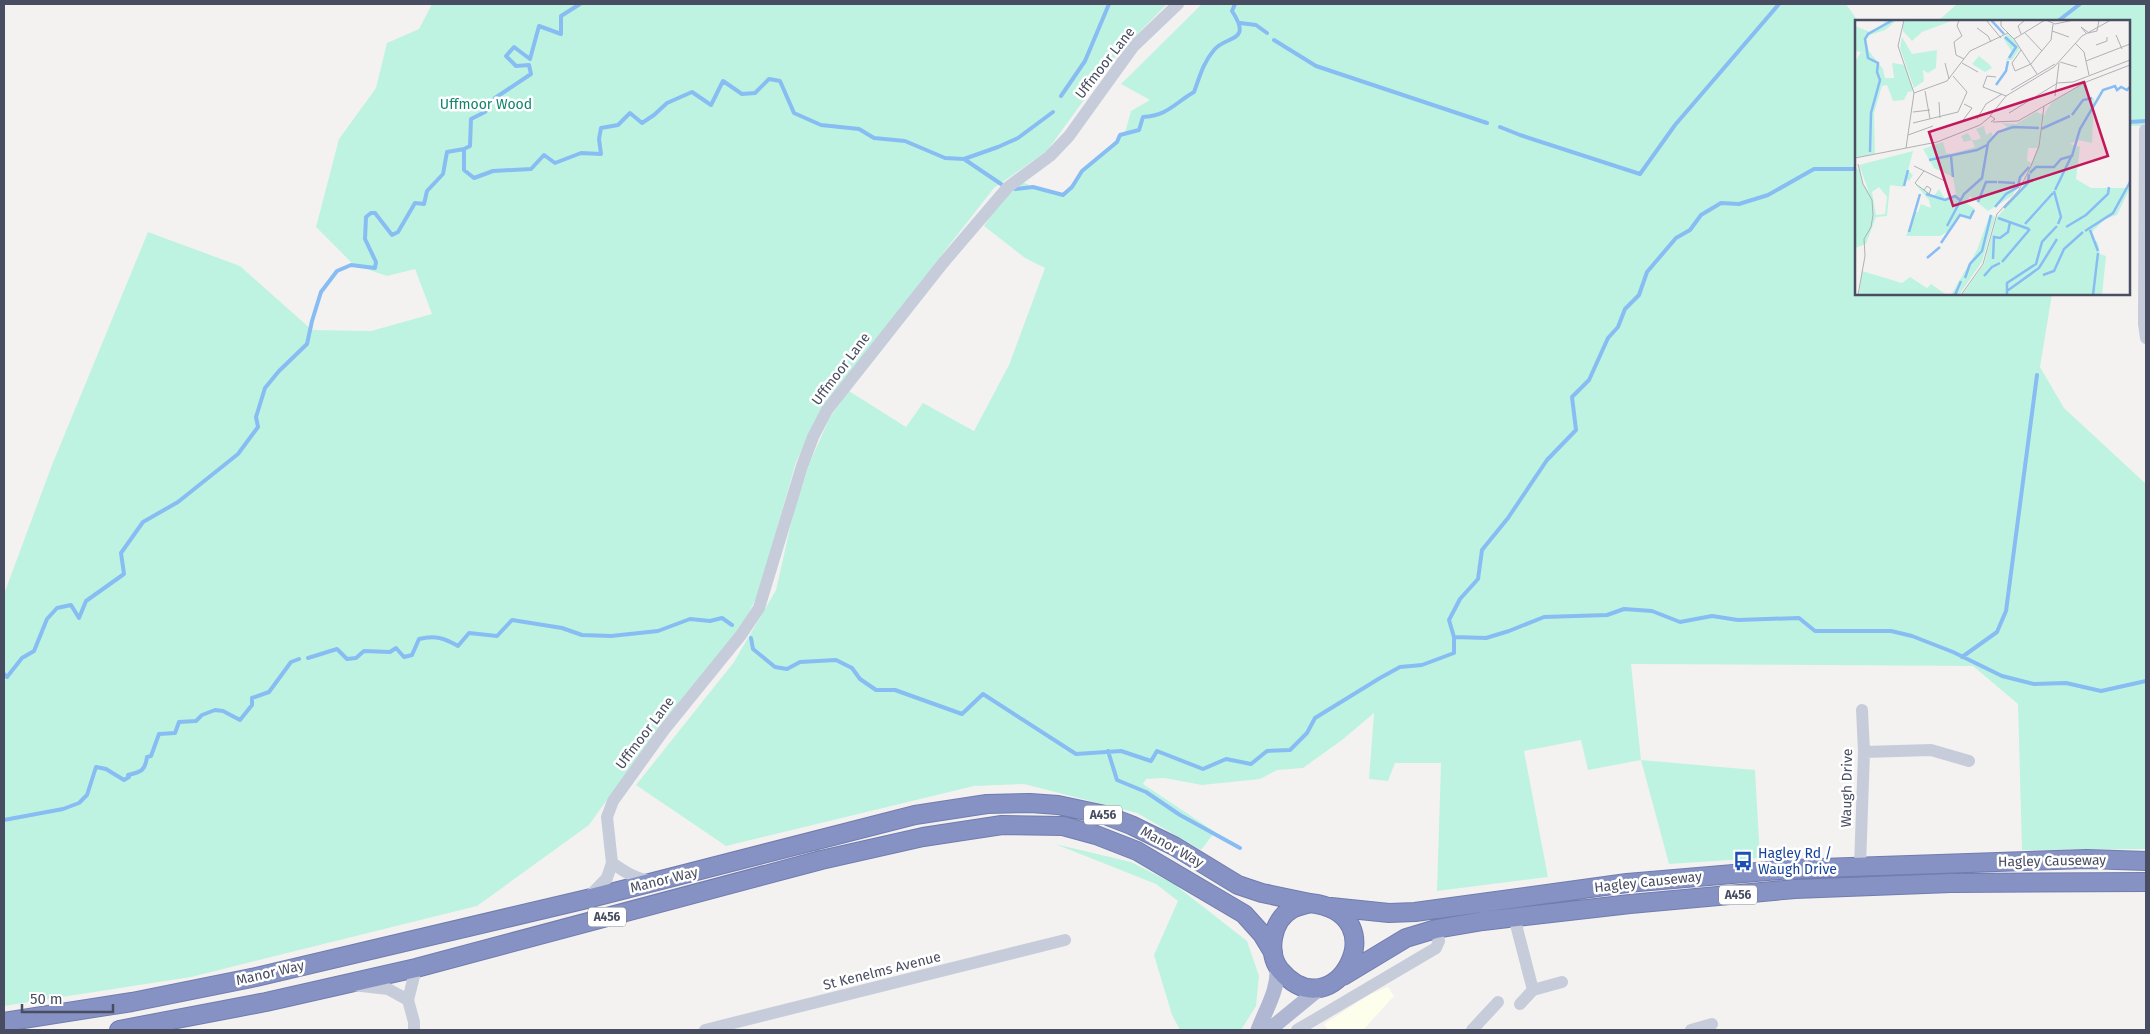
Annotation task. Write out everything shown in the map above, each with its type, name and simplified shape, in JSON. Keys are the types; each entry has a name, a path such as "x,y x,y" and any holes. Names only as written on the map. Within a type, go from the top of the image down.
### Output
{"highway":[{"name":"Manor Way","path":"4,1022 132,1002 237,980 587,899 915,816 987,804 1030,802 1058,805 1105,815 1131,825 1174,846 1238,885 1262,893 1310,903"},
{"name":"Manor Way","path":"119,1030 266,1002 416,968 821,860 932,836 1002,824 1063,826 1096,835 1137,851 1244,914 1262,934 1275,959"},
{"name":"Hagley Causeway","path":"1331,907 1389,913 1415,912 1627,883 1792,869 2086,859 2146,861"},
{"name":"Hagley Causeway","path":"1344,976 1406,938 1436,928 1514,917 1795,889 1950,882 2146,882"},
{"name":"A456","path":"1310,903 1331,907"},
{"path":"1275,959 1274,932 1282,917 1292,909 1310,903"},
{"path":"1331,907 1344,919 1354,935 1356,948 1352,964 1344,976"},
{"name":"A456","path":"1275,959 1289,981 1300,988 1318,990 1328,987 1344,976"}],"main road":[{"path":"1258,1030 1278,977 1275,959"},
{"path":"1268,1030 1318,990"}],"street":[{"name":"Uffmoor Lane","path":"612,863 607,817 613,801 664,730 742,635 759,608 802,466 813,437 827,410 943,263 1008,187 1050,156 1069,136 1133,46 1178,4"},
{"path":"2145,130 2144,324 2146,338"},
{"name":"Waugh Drive","path":"1860,866 1864,752 1862,710"},
{"path":"1864,752 1931,750 1969,761"},
{"path":"587,899 607,878 612,863 628,874 644,880 657,882"},
{"path":"1514,917 1533,990"},
{"path":"1297,1030 1436,948 1439,941 1436,928"},
{"name":"St Kenelms Avenue","path":"705,1030 1065,940"},
{"path":"414,1030 414,1022 408,1000 416,968"},
{"path":"1520,1004 1533,990 1562,982"},
{"path":"341,984 388,990 408,1000"},
{"path":"1472,1030 1498,1002"},
{"path":"1695,1030 1712,1024"}],"shaded area":[{"path":"1388,987 1394,996 1363,1030 1328,1030 1324,1024 1371,994"}],"green space":[{"name":"Uffmoor Wood","path":"432,4 1167,4 1115,57 1047,151 994,188 822,408 796,462 758,595 740,629 661,724 589,825 477,906 191,977 4,1006 4,594 52,465 148,232 240,266 312,330 371,331 432,314 415,269 387,276 354,265 316,227 339,139 376,88 387,43 419,29"},
{"path":"1202,4 1846,4 1857,20 1855,20 1855,295 2052,295 2040,367 2064,408 2146,484 2146,849 2022,850 2018,704 1973,666 1631,664 1641,760 1588,770 1581,740 1524,751 1548,877 1437,891 1441,763 1395,763 1388,781 1369,779 1374,713 1342,740 1303,768 1277,770 1260,779 1202,785 1164,778 1146,779 1143,784 1215,832 1201,850 1137,813 1024,784 974,786 726,846 636,785 734,662 776,590 795,506 810,462 830,417 849,391 906,427 923,403 974,431 1009,365 1045,268 1025,258 984,226 1009,190 1023,182 1033,187 1063,195 1072,187 1082,171 1117,142 1120,135 1125,133 1131,111 1150,100 1121,84"},
{"path":"1957,4 2146,4 2146,126 2130,126 2130,20 1939,20"},
{"path":"1641,760 1755,770 1760,858 1669,864"},
{"path":"1055,844 1131,862 1174,884 1247,941 1259,976 1256,1006 1241,1030 1180,1030 1172,1015 1154,955 1178,901 1156,884"}],"waterway":[{"path":"464,149 470,146 471,119 485,112 495,98 531,74 529,65 516,66 506,56 514,47 530,59 539,26 561,34 561,16 580,4"},
{"path":"1061,96 1085,61 1109,4"},
{"path":"1015,189 1033,187 1063,195 1072,187 1082,171 1117,142 1120,135 1139,130 1143,117 1165,112 1194,92 1210,55 1219,45 1239,33 1238,21 1232,11 1235,4"},
{"path":"1500,127 1640,174 1675,125 1779,4"},
{"path":"2059,20 2080,4"},
{"path":"1240,23 1256,25 1267,33"},
{"path":"1274,40 1316,66 1487,123"},
{"path":"4,674 7,677 22,658 34,651 47,619 57,608 71,605 79,618 86,601 124,574 121,553 143,522 178,502 238,454 258,427 256,417 265,388 279,371 307,344 321,292 337,271 351,265 375,268 376,262 365,239 366,217 371,213 375,213 392,235 398,232 415,203 424,204 427,191 443,174 447,152 464,149 464,170 474,178 493,171 531,169 544,155 555,163 581,153 601,154 599,139 601,128 618,125 630,113 642,123 667,103 692,92 711,105 723,81 742,94 755,93 769,79 780,81 794,113 821,125 859,129 874,138 905,141 945,158 964,159 998,147 1018,138 1053,112"},
{"path":"2130,122 2146,121"},
{"path":"964,159 1001,184"},
{"path":"751,638 753,649 775,667 787,669 800,662 836,660 852,668 860,679 876,690 895,690 962,714 983,694 1076,754 1121,751 1151,761 1157,751 1203,769 1226,759 1251,764 1267,751 1290,750 1307,733 1315,718 1380,678 1400,667 1422,665 1454,653 1454,637 1449,620 1460,599 1478,579 1482,550 1508,518 1547,460 1576,430 1572,397 1589,380 1608,338 1618,327 1625,309 1639,295 1647,272 1676,238 1690,230 1701,215 1721,203 1739,204 1768,195 1814,169 1855,169"},
{"path":"1962,657 1997,632 2006,611 2037,375"},
{"path":"1454,637 1486,638 1544,617 1607,615 1624,609 1652,611 1680,622 1712,616 1738,620 1799,618 1815,631 1891,631 1912,636 1953,652 2002,676 2034,684 2066,683 2101,691 2146,681"},
{"path":"308,658 337,649 347,659 356,658 364,651 390,652 396,648 404,657 412,655 419,639 439,638 458,646 469,633 497,636 512,620 562,628 582,635 611,636 658,631 690,619 710,621 722,618 732,625"},
{"path":"4,820 63,809 79,803 87,795 96,767 106,769 124,780 129,777 128,775 139,772 144,768 147,757 151,756 159,734 175,733 179,722 196,721 202,715 215,710 223,711 240,720 252,705 252,698 269,692 291,662 299,659"},
{"path":"1108,751 1117,780 1146,792 1180,815 1240,848"}],"place":[{"name":"Hagley Rd / Waugh Drive","path":"1743,861"}]}
